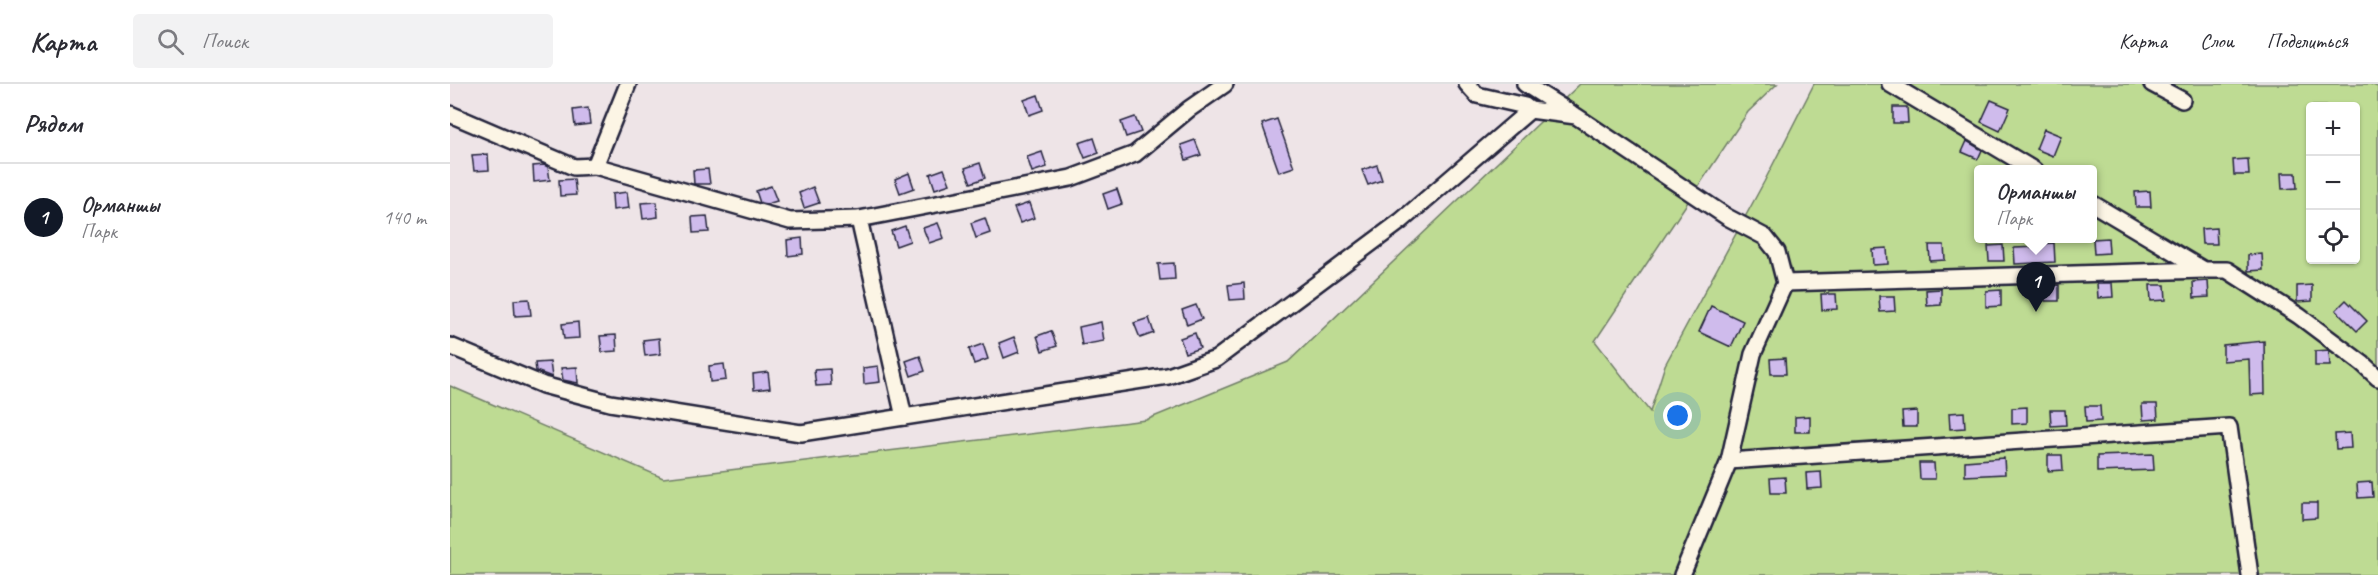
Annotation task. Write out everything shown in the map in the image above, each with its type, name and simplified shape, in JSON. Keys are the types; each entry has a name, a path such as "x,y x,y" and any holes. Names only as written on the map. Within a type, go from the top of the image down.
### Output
{"street":[{"path":"595,166 628,84"},
{"path":"450,114 574,167 595,166 790,221 859,219 1082,174 1135,154 1189,109 1225,84"},
{"path":"1467,84 1478,95 1525,106 1530,110 1576,116"},
{"path":"1525,84 1727,217 1765,237 1777,252 1785,283 1754,354 1729,461 1682,575"},
{"path":"1890,84 2026,165"},
{"path":"2152,84 2182,100"},
{"path":"450,346 543,385 621,405 801,433 1168,376 1216,358 1401,220 1530,110"},
{"path":"2097,206 2204,270"},
{"path":"859,219 904,417"},
{"path":"1785,283 2227,270 2299,315 2378,378"},
{"path":"1729,461 2229,427 2250,575"}],"green space":[{"path":"1580,84 1777,84 1748,112 1595,341 1650,412 1665,365 1814,84 2370,84 2378,87 2378,575 450,575 450,386 663,478 1146,420 1288,362"}],"building":[{"path":"1038,95 1043,110 1029,115 1024,100"},
{"path":"1991,100 2010,108 2000,131 1981,122"},
{"path":"1893,107 1907,107 1908,123 1893,123"},
{"path":"588,108 590,124 575,126 573,110"},
{"path":"1135,117 1141,132 1126,137 1121,122"},
{"path":"1277,119 1294,167 1279,172 1262,124"},
{"path":"2044,129 2061,136 2053,156 2036,149"},
{"path":"1094,138 1099,153 1085,158 1079,143"},
{"path":"1195,140 1201,155 1186,160 1181,145"},
{"path":"1967,141 1982,150 1978,159 1962,152"},
{"path":"1042,152 1047,167 1032,172 1027,157"},
{"path":"488,154 489,170 474,171 472,155"},
{"path":"2248,159 2249,175 2234,175 2233,160"},
{"path":"980,163 985,178 971,183 965,168"},
{"path":"1377,165 1382,180 1368,185 1362,170"},
{"path":"533,166 548,167 550,180 534,182"},
{"path":"708,169 710,184 694,184 693,170"},
{"path":"944,169 950,184 935,189 930,174"},
{"path":"909,173 914,188 900,193 895,179"},
{"path":"2281,173 2296,173 2297,188 2282,189"},
{"path":"574,179 576,195 560,196 559,180"},
{"path":"771,186 777,201 767,204 760,203 756,191"},
{"path":"813,187 819,203 804,208 799,193"},
{"path":"1117,189 1122,204 1108,209 1103,194"},
{"path":"2150,191 2151,207 2136,207 2135,192"},
{"path":"627,192 629,208 613,210 612,194"},
{"path":"657,202 658,217 643,219 641,203"},
{"path":"1029,203 1034,218 1020,223 1014,208"},
{"path":"707,216 709,232 693,233 692,217"},
{"path":"985,218 990,233 976,238 971,223"},
{"path":"938,223 944,238 929,243 923,228"},
{"path":"905,226 910,241 896,246 891,231"},
{"path":"2216,228 2217,244 2202,244 2201,229"},
{"path":"802,238 803,254 788,256 787,240"},
{"path":"2108,238 2109,253 2094,254 2093,243 2097,243 2097,239"},
{"path":"2054,243 2055,262 2015,264 2014,248 2040,247 2039,244"},
{"path":"1929,245 1944,245 1945,260 1930,261"},
{"path":"2003,245 2004,261 1989,261 1988,246"},
{"path":"1887,248 1888,264 1873,265 1872,249"},
{"path":"2262,254 2263,270 2248,271 2248,255"},
{"path":"1174,263 1175,279 1160,280 1158,264"},
{"path":"2208,281 2209,297 2194,298 2193,282"},
{"path":"1244,283 1245,299 1230,300 1228,285"},
{"path":"2097,283 2112,283 2113,297 2098,298"},
{"path":"2059,285 2059,301 2045,301 2044,286"},
{"path":"2150,285 2165,285 2166,300 2151,301"},
{"path":"2312,285 2312,301 2297,302 2297,286"},
{"path":"1941,289 1941,305 1927,306 1926,290"},
{"path":"2001,290 2001,306 1986,307 1986,291"},
{"path":"1821,294 1836,294 1837,309 1822,310"},
{"path":"1879,296 1894,296 1895,311 1880,312"},
{"path":"529,299 531,315 515,316 514,300"},
{"path":"2346,300 2367,321 2357,331 2336,310"},
{"path":"1196,305 1202,319 1187,325 1182,310"},
{"path":"1711,306 1743,321 1731,347 1699,332"},
{"path":"1149,318 1154,333 1140,338 1134,323"},
{"path":"578,322 579,338 564,339 562,324"},
{"path":"1101,322 1104,341 1082,345 1079,327"},
{"path":"1051,331 1057,346 1042,351 1037,336"},
{"path":"1195,333 1200,348 1185,353 1180,338"},
{"path":"616,335 617,351 602,352 600,336"},
{"path":"1014,337 1019,352 1004,358 999,343"},
{"path":"659,338 660,354 645,356 643,340"},
{"path":"2264,341 2265,394 2250,395 2249,359 2223,361 2223,345"},
{"path":"983,344 988,359 974,364 969,349"},
{"path":"2329,350 2330,366 2315,366 2315,351"},
{"path":"920,356 925,371 911,376 906,361"},
{"path":"1785,358 1786,374 1771,374 1770,359"},
{"path":"550,362 552,377 536,371 535,363"},
{"path":"724,364 726,380 710,382 709,366"},
{"path":"878,366 880,382 864,384 863,368"},
{"path":"577,367 578,383 563,380 561,368"},
{"path":"830,369 831,385 816,386 814,370"},
{"path":"768,372 770,388 754,390 753,374"},
{"path":"2142,404 2157,404 2158,419 2143,420"},
{"path":"2085,406 2100,406 2101,421 2086,422"},
{"path":"2027,407 2027,423 2012,424 2012,408"},
{"path":"2050,410 2065,410 2066,425 2051,426"},
{"path":"1917,411 1917,427 1903,427 1902,412"},
{"path":"1964,412 1965,428 1950,429 1949,413"},
{"path":"1810,416 1810,432 1795,432 1795,417"},
{"path":"2350,433 2351,448 2336,449 2335,434"},
{"path":"2153,454 2154,470 2097,472 2097,456"},
{"path":"2048,455 2062,455 2063,470 2048,471"},
{"path":"2004,458 2005,474 1965,476 1965,461"},
{"path":"1919,463 1934,463 1935,479 1920,479"},
{"path":"1821,472 1822,488 1807,489 1806,473"},
{"path":"1785,477 1786,493 1771,493 1770,478"},
{"path":"2372,482 2373,497 2358,498 2357,483"},
{"path":"2302,503 2317,503 2317,518 2302,519"}],"place":[{"name":"Орманшы","path":"2036,312"}]}
